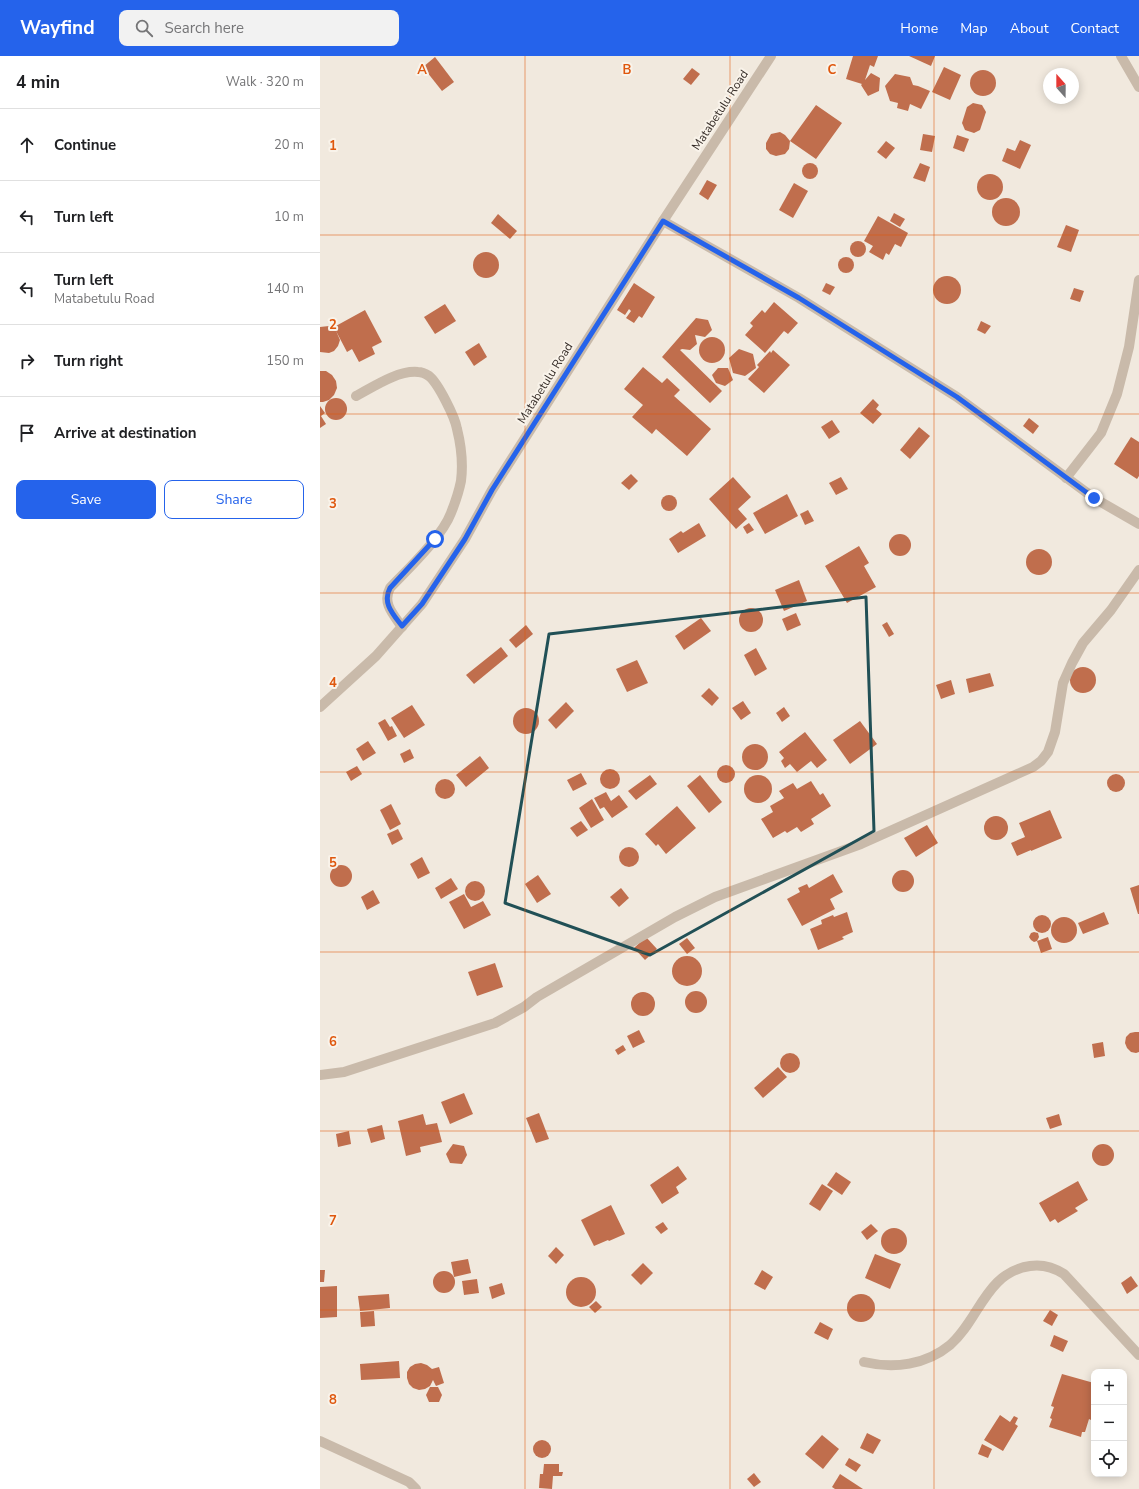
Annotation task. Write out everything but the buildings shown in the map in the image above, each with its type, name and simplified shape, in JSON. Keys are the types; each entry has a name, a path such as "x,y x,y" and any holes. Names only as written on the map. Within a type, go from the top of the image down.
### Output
{"street":[{"name":"Matabetulu Road","path":"320,707 376,656 422,604 465,539 492,490 663,221 771,56"},
{"path":"1121,56 1139,86"},
{"path":"663,221 799,298 957,397 1094,498 1139,524"},
{"path":"1066,478 1101,433 1117,394 1129,347 1139,280"},
{"path":"356,396 405,373 418,372 428,375 435,382 457,428 461,465 461,481 451,514 435,539 390,588 386,595 387,603 402,626"},
{"path":"320,1075 344,1072 495,1023 675,916 715,897 861,844 1032,767 1041,761 1048,752 1055,732 1063,684 1072,663 1083,644 1111,610 1139,570"},
{"path":"864,1362 880,1366 901,1365 920,1361 935,1354 950,1345 962,1332 993,1286 1002,1277 1022,1267 1039,1265 1053,1267 1064,1274 1139,1355"},
{"path":"320,1441 409,1482 416,1489"}],"highlighted area":[{"path":"866,597 874,831 650,955 505,903 549,634"}],"route":[{"path":"435,539 390,588 386,595 387,603 402,626 422,604 465,539 492,490 663,221 799,298 957,397 1094,498"}]}
